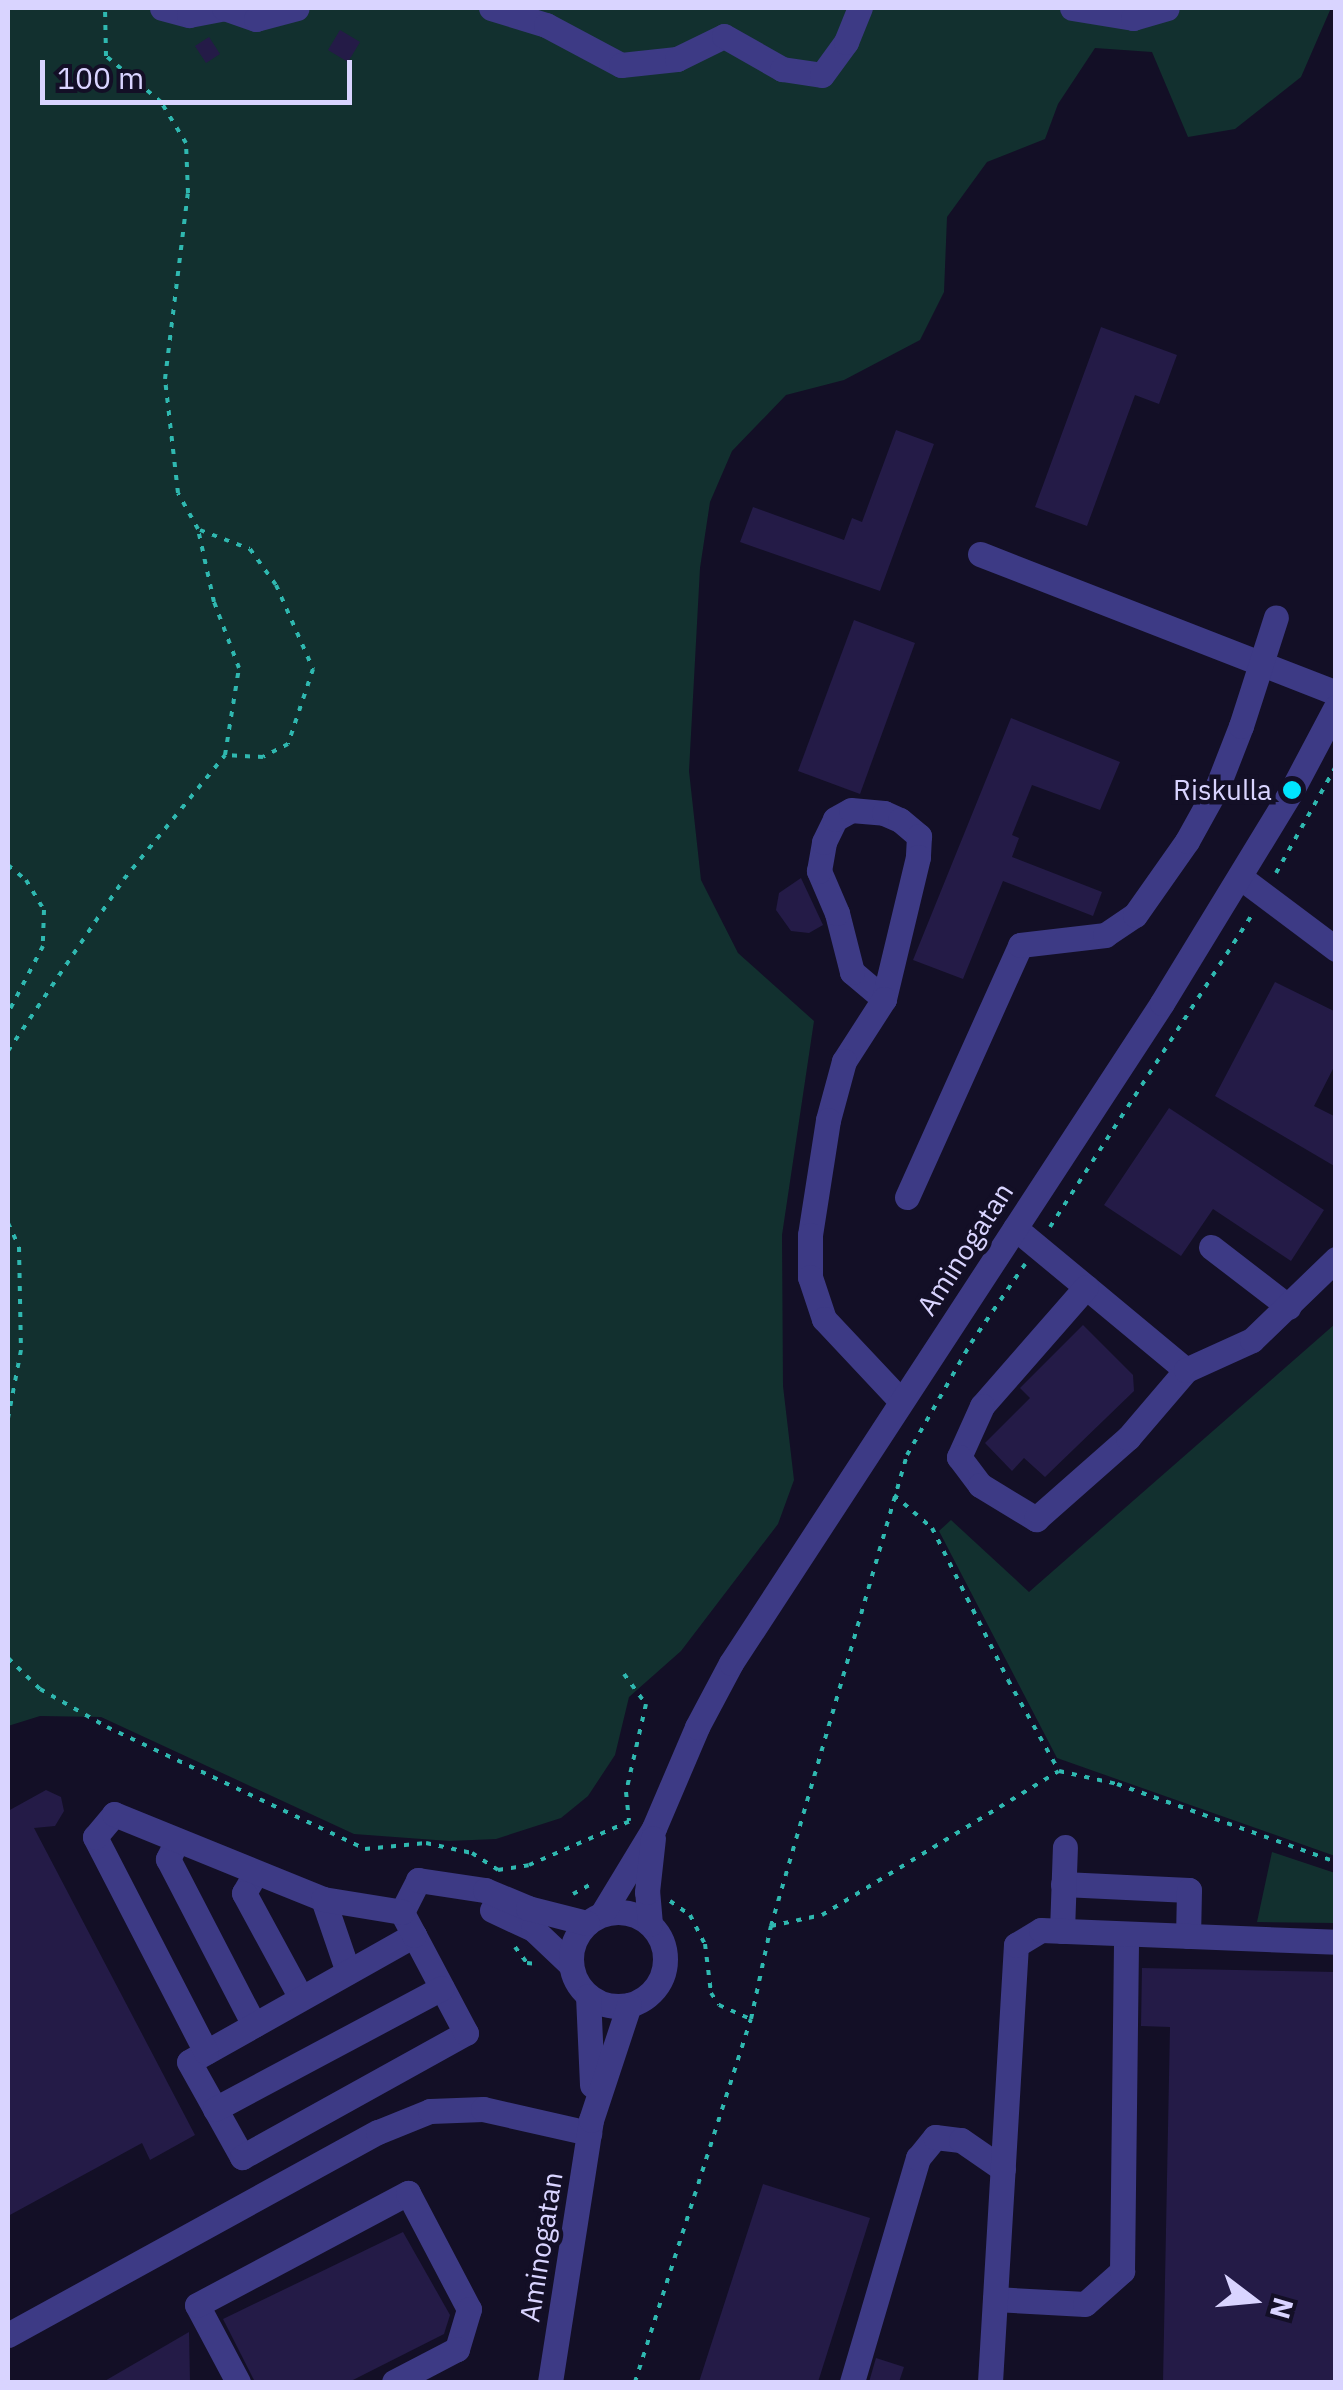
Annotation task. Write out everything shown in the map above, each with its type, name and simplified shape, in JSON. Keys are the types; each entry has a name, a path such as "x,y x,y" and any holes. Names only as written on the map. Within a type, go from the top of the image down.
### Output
{"street":[{"path":"162,8 190,15 224,8 256,19 297,8"},
{"path":"491,8 546,25 620,64 678,59 724,36 782,69 822,75 846,42 860,8"},
{"path":"1072,8 1133,18 1167,8"},
{"path":"980,554 1336,693"},
{"path":"906,1197 1020,944 1104,935 1135,915 1187,842 1218,785 1276,617"},
{"name":"Aminogatan","path":"550,2382 590,2126 593,2059 588,1996 571,1964 576,1937 594,1918 641,1824 732,1663 1240,878 1336,707"},
{"path":"884,999 852,972 837,913 819,870 824,842 836,819 851,810 884,812 919,836 918,857 884,999 844,1061 840,1076 810,1236 810,1277 824,1319 901,1402"},
{"path":"1240,878 1336,949"},
{"path":"1015,1228 1186,1370"},
{"path":"1212,1247 1289,1307"},
{"path":"1086,1287 982,1406 964,1438 962,1466 980,1485 1036,1519 1128,1438 1186,1370 1252,1340 1336,1259"},
{"path":"206,2052 95,1837 114,1814 255,1874 323,1899 408,1923 466,2033 242,2157 189,2062 348,1972 408,1923 418,1880 485,1890 594,1918 622,1911 650,1924"},
{"name":"Aminogatan","path":"590,2126 629,2005 650,1994 662,1976 666,1954 650,1924 641,1824"},
{"path":"176,1842 168,1859 254,2024"},
{"path":"1062,1931 1065,1848"},
{"path":"255,1874 244,1893 301,1998"},
{"path":"1063,1884 1188,1890 1188,1936"},
{"path":"453,1887 477,1904 533,1929 571,1964"},
{"path":"323,1899 348,1972"},
{"path":"990,2382 1016,1945 1041,1930 1336,1942"},
{"path":"995,2299 1085,2304 1122,2271 1126,1934"},
{"path":"216,2109 442,1988"},
{"path":"588,1996 607,2005 629,2005"},
{"path":"8,2335 378,2132 430,2112 484,2109 590,2126"},
{"path":"852,2382 918,2158 936,2137 961,2140 1002,2170"},
{"path":"238,2382 197,2305 408,2194 469,2309 458,2348 394,2382"}],"path":[{"path":"8,1050 124,879 225,754 240,668 214,602 198,530 178,493 166,379 188,193 186,143 161,102 106,56 105,8"},
{"path":"198,530 250,549 276,585 313,669 288,744 263,757 225,754"},
{"path":"8,864 26,880 44,910 43,946 8,1013"},
{"path":"8,1223 19,1247 21,1350 8,1418"},
{"path":"894,1495 932,1528 1008,1680 1059,1771"},
{"path":"8,1658 40,1689 107,1727 365,1849 426,1843 472,1853 498,1870 530,1864 641,1824 626,1792 646,1704 624,1674"},
{"path":"635,2382 751,2019 771,1926 822,1914 1059,1771 1117,1784 1336,1862"}],"green space":[{"path":"8,8 1331,8 1301,77 1235,129 1188,137 1152,52 1095,48 1058,104 1045,139 987,162 947,217 944,292 920,340 844,380 786,395 732,451 710,502 700,568 689,771 701,880 738,953 814,1021 782,1235 783,1386 794,1480 778,1524 681,1651 629,1697 615,1755 588,1796 561,1818 496,1839 449,1841 354,1834 101,1717 40,1716 8,1726"},
{"path":"1335,1324 1335,1856 1057,1758 939,1531 951,1520 1029,1592"},
{"path":"1272,1852 1335,1873 1335,1923 1257,1922"}],"building":[{"path":"340,30 360,42 348,62 328,50"},
{"path":"209,37 220,54 206,63 195,46"},
{"path":"1101,327 1177,355 1159,404 1135,395 1087,526 1035,507"},
{"path":"896,430 934,444 880,591 740,542 753,507 844,540 852,518 862,522"},
{"path":"854,620 915,643 860,794 798,771"},
{"path":"1011,718 1120,762 1100,810 1032,785 1012,835 1019,838 1012,857 1102,892 1093,916 1003,881 963,979 913,960"},
{"path":"801,878 823,925 809,933 791,931 776,910 779,893"},
{"path":"1275,982 1336,1012 1336,1063 1314,1106 1336,1117 1336,1167 1215,1096"},
{"path":"1169,1108 1324,1210 1291,1261 1213,1209 1181,1256 1104,1205"},
{"path":"1083,1325 1133,1375 1134,1391 1045,1477 1024,1458 1012,1471 985,1443 1030,1398 1020,1388"},
{"path":"46,1790 61,1797 64,1811 55,1826 34,1828 195,2135 150,2160 142,2143 8,2216 8,1811"},
{"path":"1142,1968 1336,1972 1336,2382 1163,2382 1170,2027 1141,2026"},
{"path":"763,2184 870,2218 818,2382 699,2382"},
{"path":"403,2232 450,2315 444,2334 349,2382 255,2382 223,2319"},
{"path":"189,2332 190,2382 103,2382"},
{"path":"876,2358 904,2367 899,2382 869,2382"}],"place":[{"name":"Riskulla","path":"1292,790"}]}
